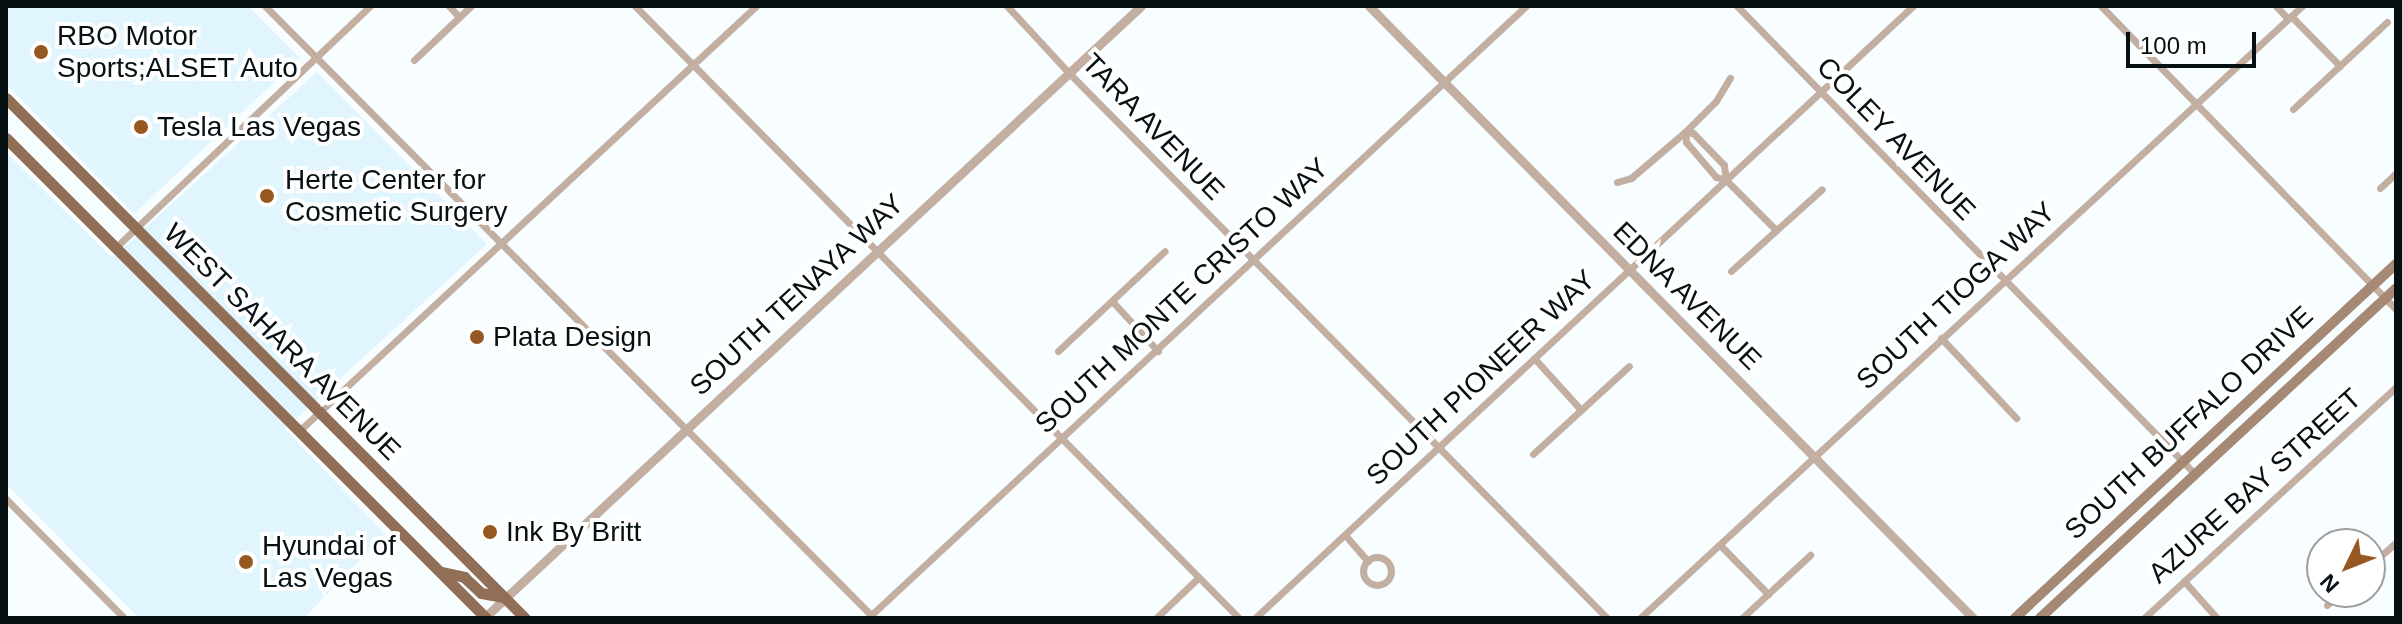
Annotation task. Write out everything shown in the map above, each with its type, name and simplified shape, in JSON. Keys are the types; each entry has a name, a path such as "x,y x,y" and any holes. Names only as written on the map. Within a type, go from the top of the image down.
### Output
{"main road":[{"name":"WEST SAHARA AVENUE","path":"6,98 525,618"},
{"name":"WEST SAHARA AVENUE","path":"6,138 486,618"},
{"name":"SOUTH BUFFALO DRIVE","path":"2015,618 2396,264"},
{"name":"SOUTH BUFFALO DRIVE","path":"2040,618 2396,288"},
{"path":"440,572 464,577 481,593 504,597"}],"street":[{"path":"265,6 871,617"},
{"path":"115,248 370,6"},
{"path":"449,6 459,17"},
{"path":"414,60 471,6"},
{"path":"635,6 1239,618"},
{"path":"299,431 756,6"},
{"name":"TARA AVENUE","path":"1007,6 1069,73 1607,618"},
{"name":"SOUTH TENAYA WAY","path":"486,618 504,597 1141,6"},
{"name":"EDNA AVENUE","path":"1369,6 1973,618"},
{"name":"SOUTH MONTE CRISTO WAY","path":"871,617 1526,6"},
{"name":"COLEY AVENUE","path":"1737,6 2194,473"},
{"name":"SOUTH PIONEER WAY","path":"1255,618 1913,6"},
{"path":"2101,6 2396,309"},
{"path":"2276,6 2340,66"},
{"name":"SOUTH TIOGA WAY","path":"1640,618 2302,6"},
{"path":"2293,109 2387,22"},
{"path":"1617,182 1631,178 1685,132 1716,101 1730,78"},
{"path":"1685,132 1693,133 1724,165 1726,180"},
{"path":"1685,132 1686,142 1716,177 1726,180 1776,230"},
{"path":"2380,188 2396,173"},
{"path":"1731,271 1822,189"},
{"path":"1058,351 1165,251"},
{"path":"1112,301 1158,351"},
{"path":"1941,338 2016,418"},
{"path":"1534,358 1581,410"},
{"path":"1533,454 1629,366"},
{"name":"AZURE BAY STREET","path":"2144,618 2396,387"},
{"path":"6,499 122,617"},
{"path":"1345,535 1368,561"},
{"path":"1720,545 1768,594"},
{"path":"1742,618 1810,555"},
{"path":"1156,618 1199,577"},
{"path":"2184,581 2217,618"}],"shaded area":[{"path":"6,6 248,6 300,58 134,214 6,84"},
{"path":"317,72 487,244 285,429 385,534 304,618 139,618 6,484 6,153 112,258"}],"place":[{"name":"RBO Motor Sports;ALSET Auto","path":"41,52"},
{"name":"Tesla Las Vegas","path":"141,127"},
{"name":"Herte Center for Cosmetic Surgery","path":"267,196"},
{"name":"Plata Design","path":"477,337"},
{"name":"Ink By Britt","path":"490,532"},
{"name":"Hyundai of Las Vegas","path":"246,562"}]}
